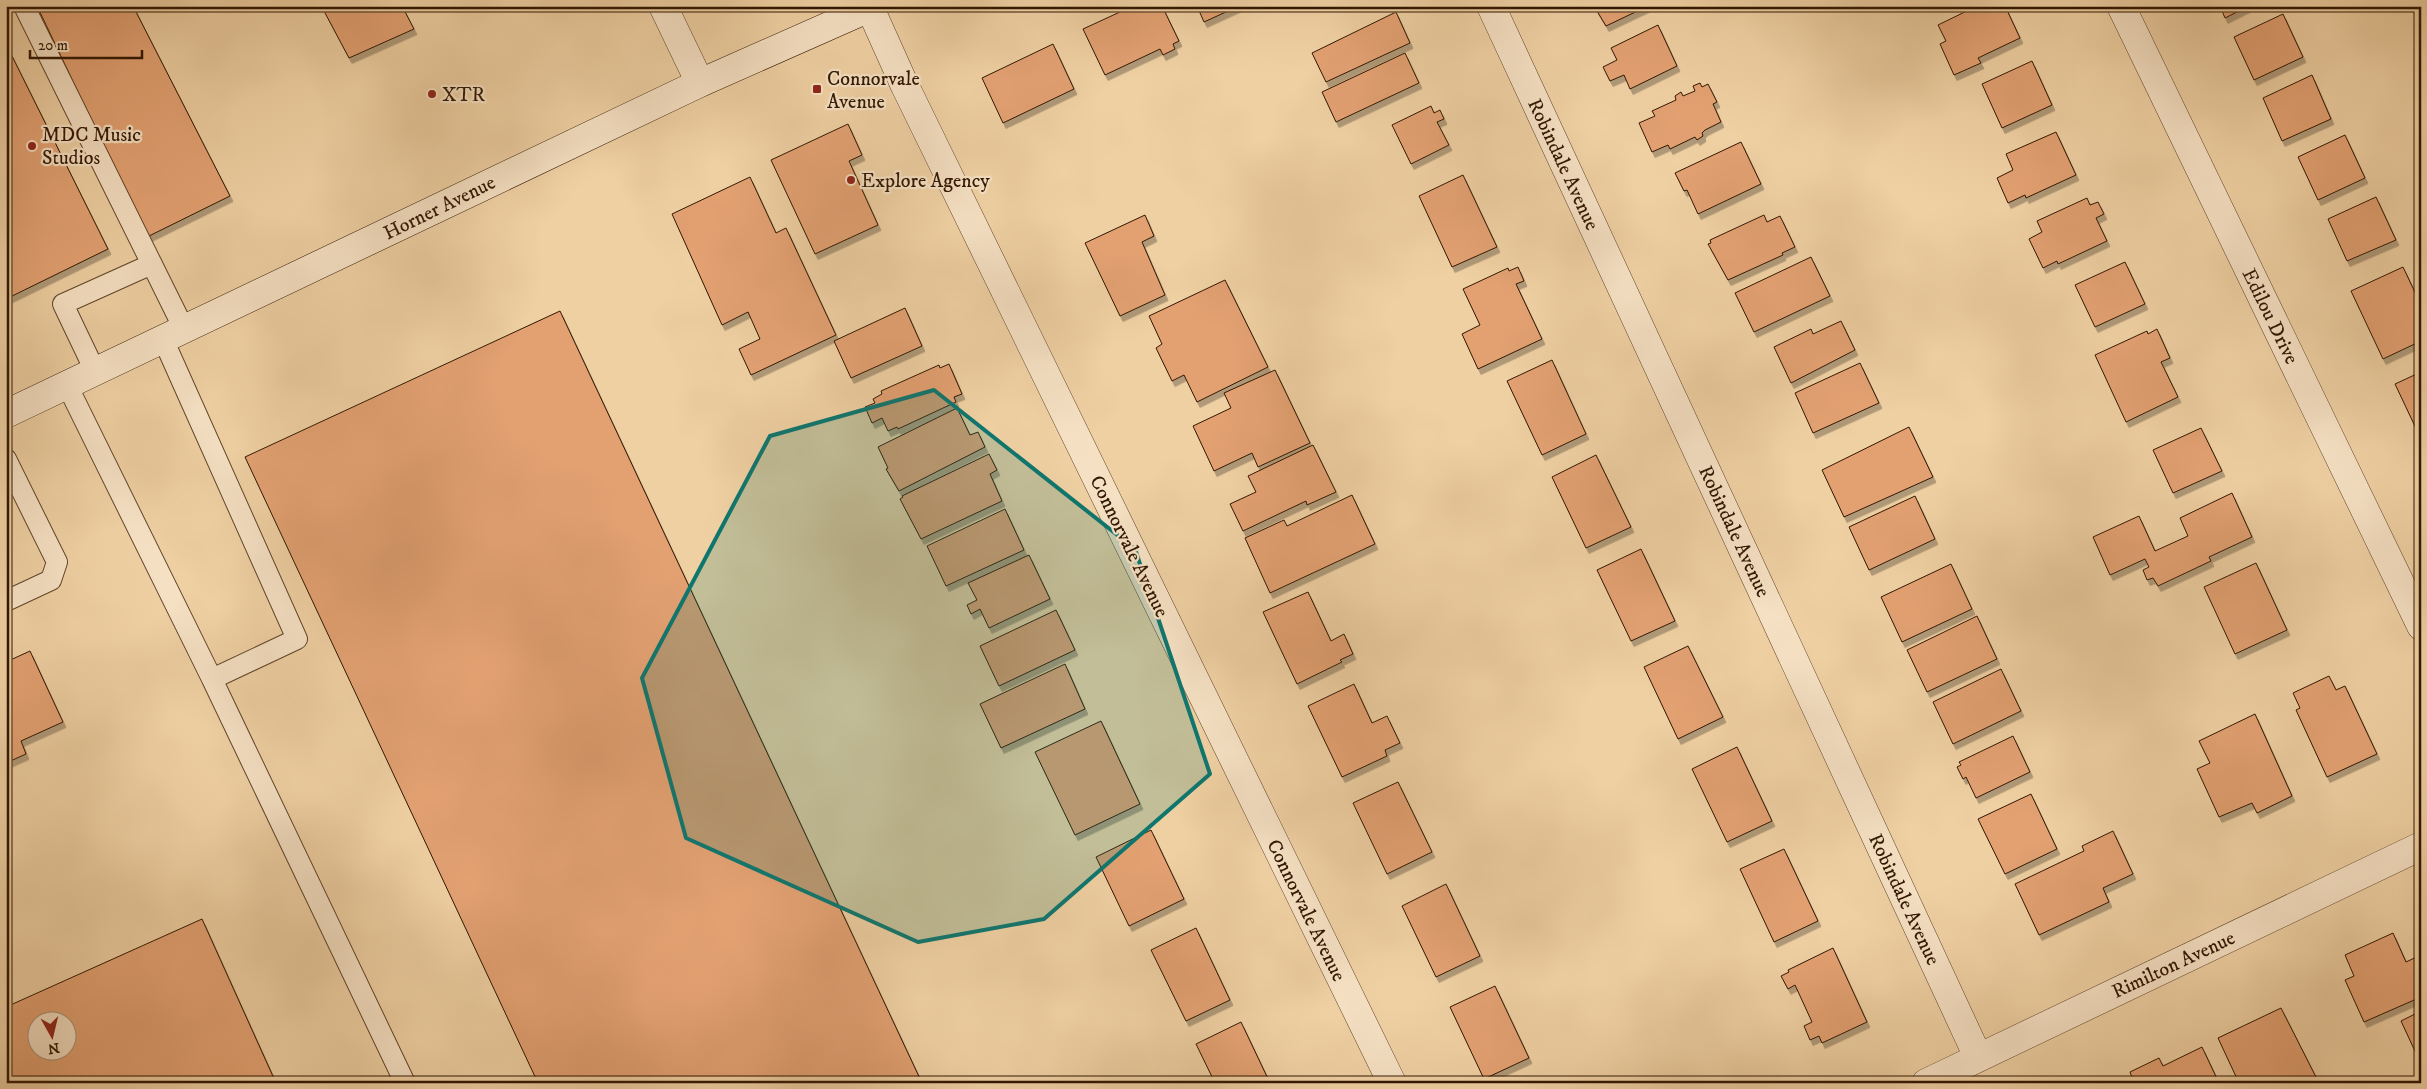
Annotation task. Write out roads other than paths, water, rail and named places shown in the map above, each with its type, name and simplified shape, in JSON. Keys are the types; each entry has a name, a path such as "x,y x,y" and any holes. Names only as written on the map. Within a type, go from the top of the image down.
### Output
{"street":[{"path":"663,6 700,83"},
{"name":"Robindale Avenue","path":"1491,6 1978,1057"},
{"name":"Edilou Drive","path":"2121,6 2421,626"},
{"name":"Horner Avenue","path":"6,414 700,83 872,7"},
{"name":"Connorvale Avenue","path":"872,7 904,86 1392,1083"},
{"name":"Rimilton Avenue","path":"1926,1083 2421,846"}],"lane":[{"path":"24,6 152,264 173,334 297,639 212,680"},
{"path":"95,371 64,304 152,264"},
{"path":"67,385 212,680 405,1083"},
{"path":"6,459 57,562 51,580 6,600"}],"place":[{"name":"Connorvale Avenue","path":"817,89"},
{"name":"XTR","path":"432,94"},
{"name":"MDC Music Studios","path":"32,146"},
{"name":"Explore Agency","path":"851,180"}]}
